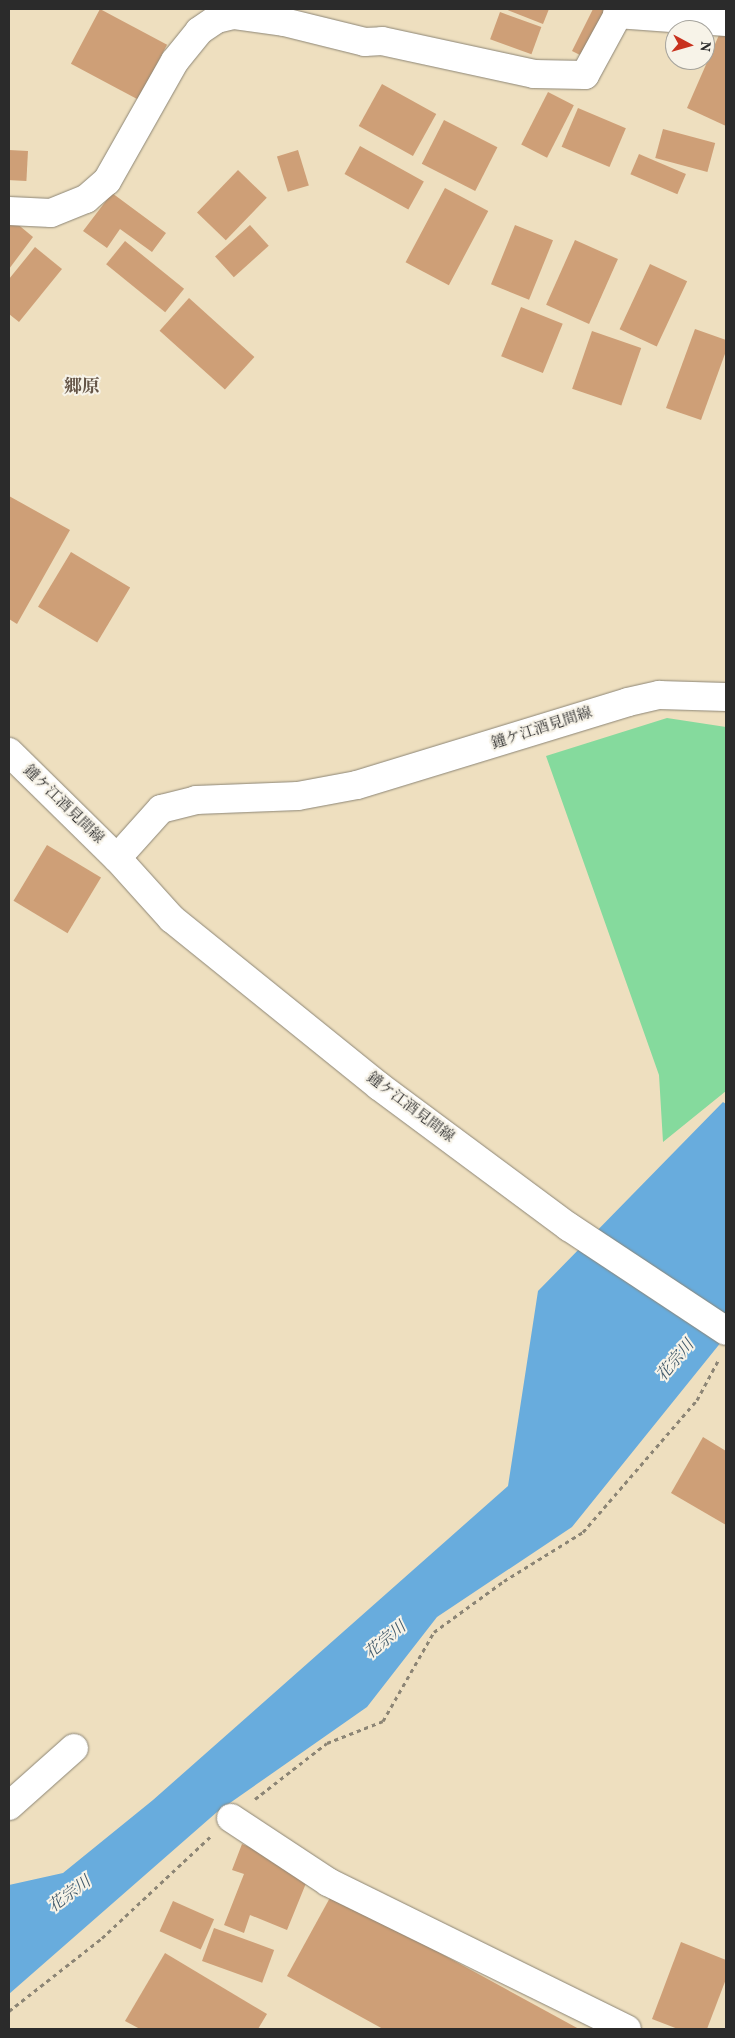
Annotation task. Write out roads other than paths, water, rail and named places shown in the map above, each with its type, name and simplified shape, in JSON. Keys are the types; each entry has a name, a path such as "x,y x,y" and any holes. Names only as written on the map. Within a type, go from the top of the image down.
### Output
{"main road":[{"path":"9,211 51,213 86,198 107,181 175,61 200,31 218,19 233,16 284,22 365,42 382,41 457,60 550,76 585,75 619,12 726,22"},
{"name":"鐘ケ江酒見間線","path":"117,858 161,809 196,800 298,796 357,785 628,702 659,695 726,697"},
{"name":"鐘ケ江酒見間線","path":"9,752 117,858 172,919 379,1086 724,1341"},
{"path":"9,1806 74,1748"},
{"path":"230,1818 328,1882 627,2029"}],"water":[{"name":"花宗川","path":"723,1102 726,1104 726,1336 572,1527 437,1617 367,1707 217,1812 9,1994 9,1885 63,1873 153,1800 508,1486 538,1291"}],"district":[{"name":"郷原","path":"82,388"}]}
